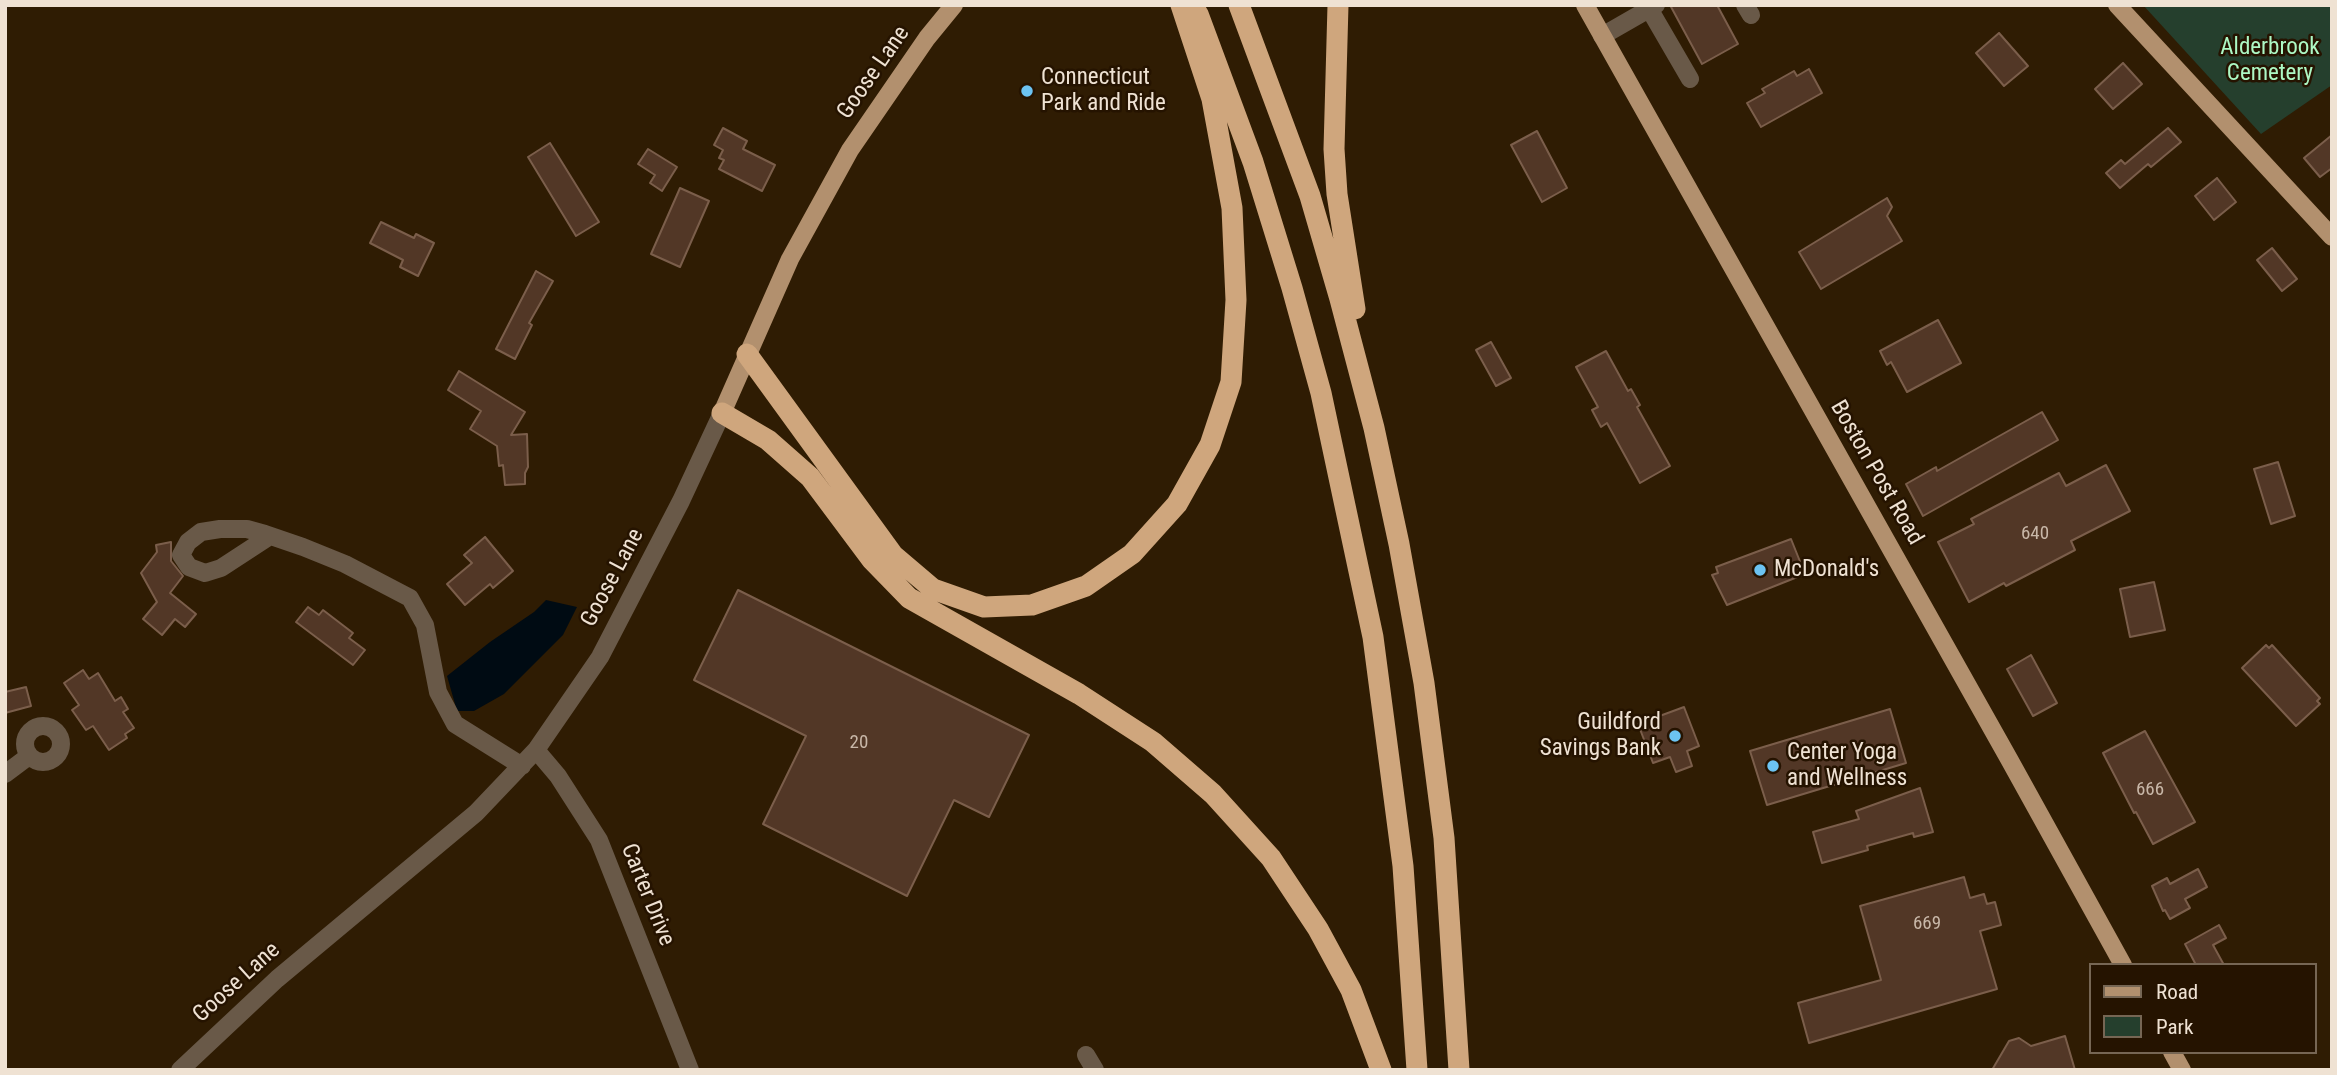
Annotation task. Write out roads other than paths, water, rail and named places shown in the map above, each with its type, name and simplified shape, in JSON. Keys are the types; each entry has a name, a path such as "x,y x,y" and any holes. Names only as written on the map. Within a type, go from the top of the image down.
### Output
{"highway":[{"path":"747,354 893,555 933,589 984,607 1032,606 1086,586 1132,554 1177,504 1210,445 1231,382 1236,300 1232,208 1212,99 1181,5"},
{"path":"1194,5 1253,162 1292,288 1321,393 1370,624 1403,866 1416,1070"},
{"path":"1239,5 1311,196 1374,428 1399,544 1431,735 1444,838 1460,1070"},
{"path":"1338,5 1334,149 1336,194 1374,428"},
{"path":"722,413 768,440 810,477 872,560 909,598 1090,701 1153,742 1213,794 1271,858 1318,929 1351,990 1381,1070"}],"main road":[{"name":"Goose Lane","path":"722,413 790,259 850,150 927,38 954,5"},
{"name":"Boston Post Road","path":"1585,5 2122,963"},
{"path":"2117,5 2332,237"},
{"path":"2173,1054 2182,1070"}],"street":[{"path":"1602,36 1651,7 1690,79"},
{"name":"Goose Lane","path":"180,1070 276,979 476,813 536,750 600,657 681,501 722,413"},
{"path":"270,536 345,564 410,598 425,625 438,692 455,724 522,766"},
{"name":"Carter Drive","path":"536,750 558,776 599,840 690,1070"},
{"path":"5,774 29,757"}],"place":[{"name":"Connecticut Park and Ride","path":"1027,91"},
{"name":"McDonald's","path":"1760,570"},
{"name":"Guildford Savings Bank","path":"1675,736"},
{"name":"Center Yoga and Wellness","path":"1773,766"}],"park label":[{"name":"Alderbrook Cemetery","path":"2270,61"}]}
